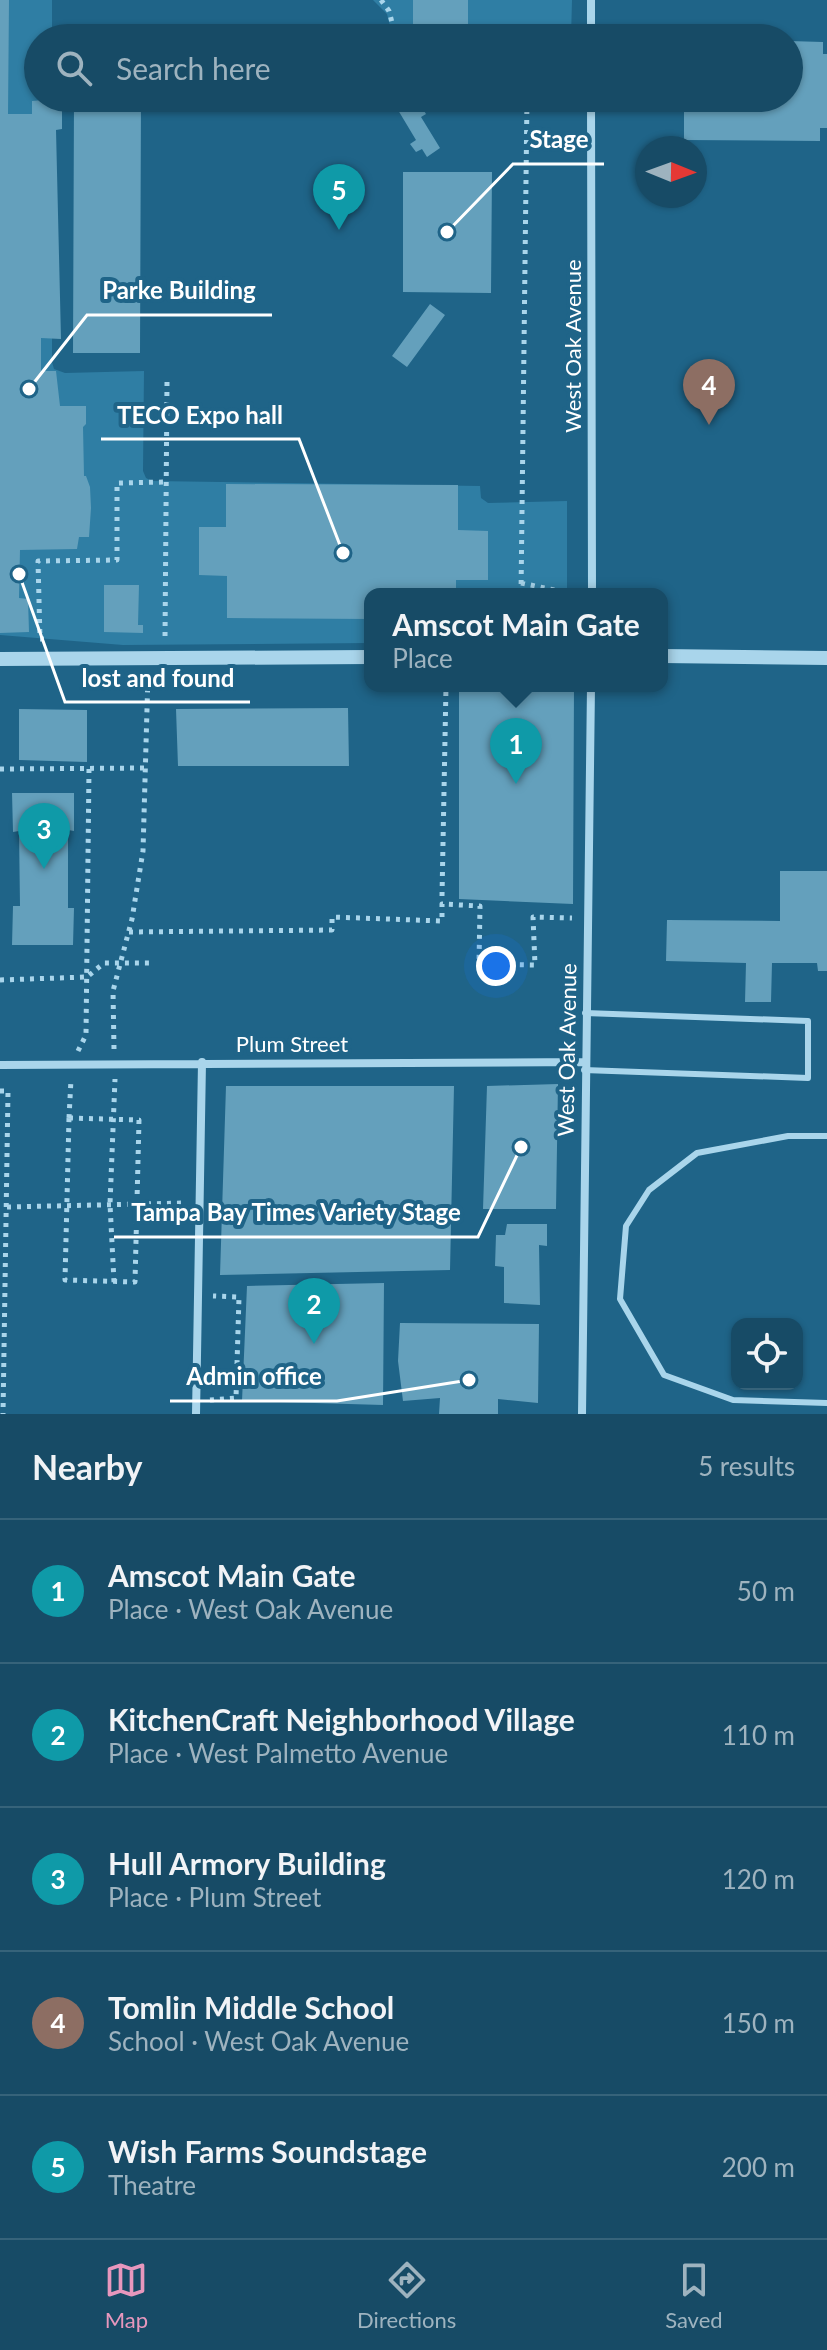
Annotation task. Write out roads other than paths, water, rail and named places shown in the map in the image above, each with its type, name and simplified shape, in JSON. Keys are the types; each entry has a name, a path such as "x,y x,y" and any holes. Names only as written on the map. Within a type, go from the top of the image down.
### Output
{"street":[{"path":"591,0 591,24"},
{"name":"West Oak Avenue","path":"591,112 592,588"},
{"path":"668,656 827,658"},
{"path":"0,659 364,657"},
{"name":"West Oak Avenue","path":"582,1414 591,692"},
{"path":"196,1414 202,1062"},
{"name":"Plum Street","path":"0,1065 202,1062 584,1066"}],"lane":[{"path":"584,1066 808,1078 808,1021 585,1013"},
{"path":"827,1136 788,1136 697,1153 649,1190 626,1226 620,1299 664,1375 733,1400 812,1406 827,1403"}],"place":[{"name":"Wish Farms Soundstage","path":"339,230"},
{"name":"Stage","path":"447,232"},
{"name":"Parke Building","path":"29,389"},
{"name":"Tomlin Middle School","path":"709,425"},
{"name":"TECO Expo hall","path":"343,553"},
{"name":"lost and found","path":"19,574"},
{"name":"Amscot Main Gate","path":"516,784"},
{"name":"Hull Armory Building","path":"44,869"},
{"name":"Tampa Bay Times Variety Stage","path":"521,1147"},
{"name":"KitchenCraft Neighborhood Village","path":"314,1344"},
{"name":"Admin office","path":"469,1380"}]}
